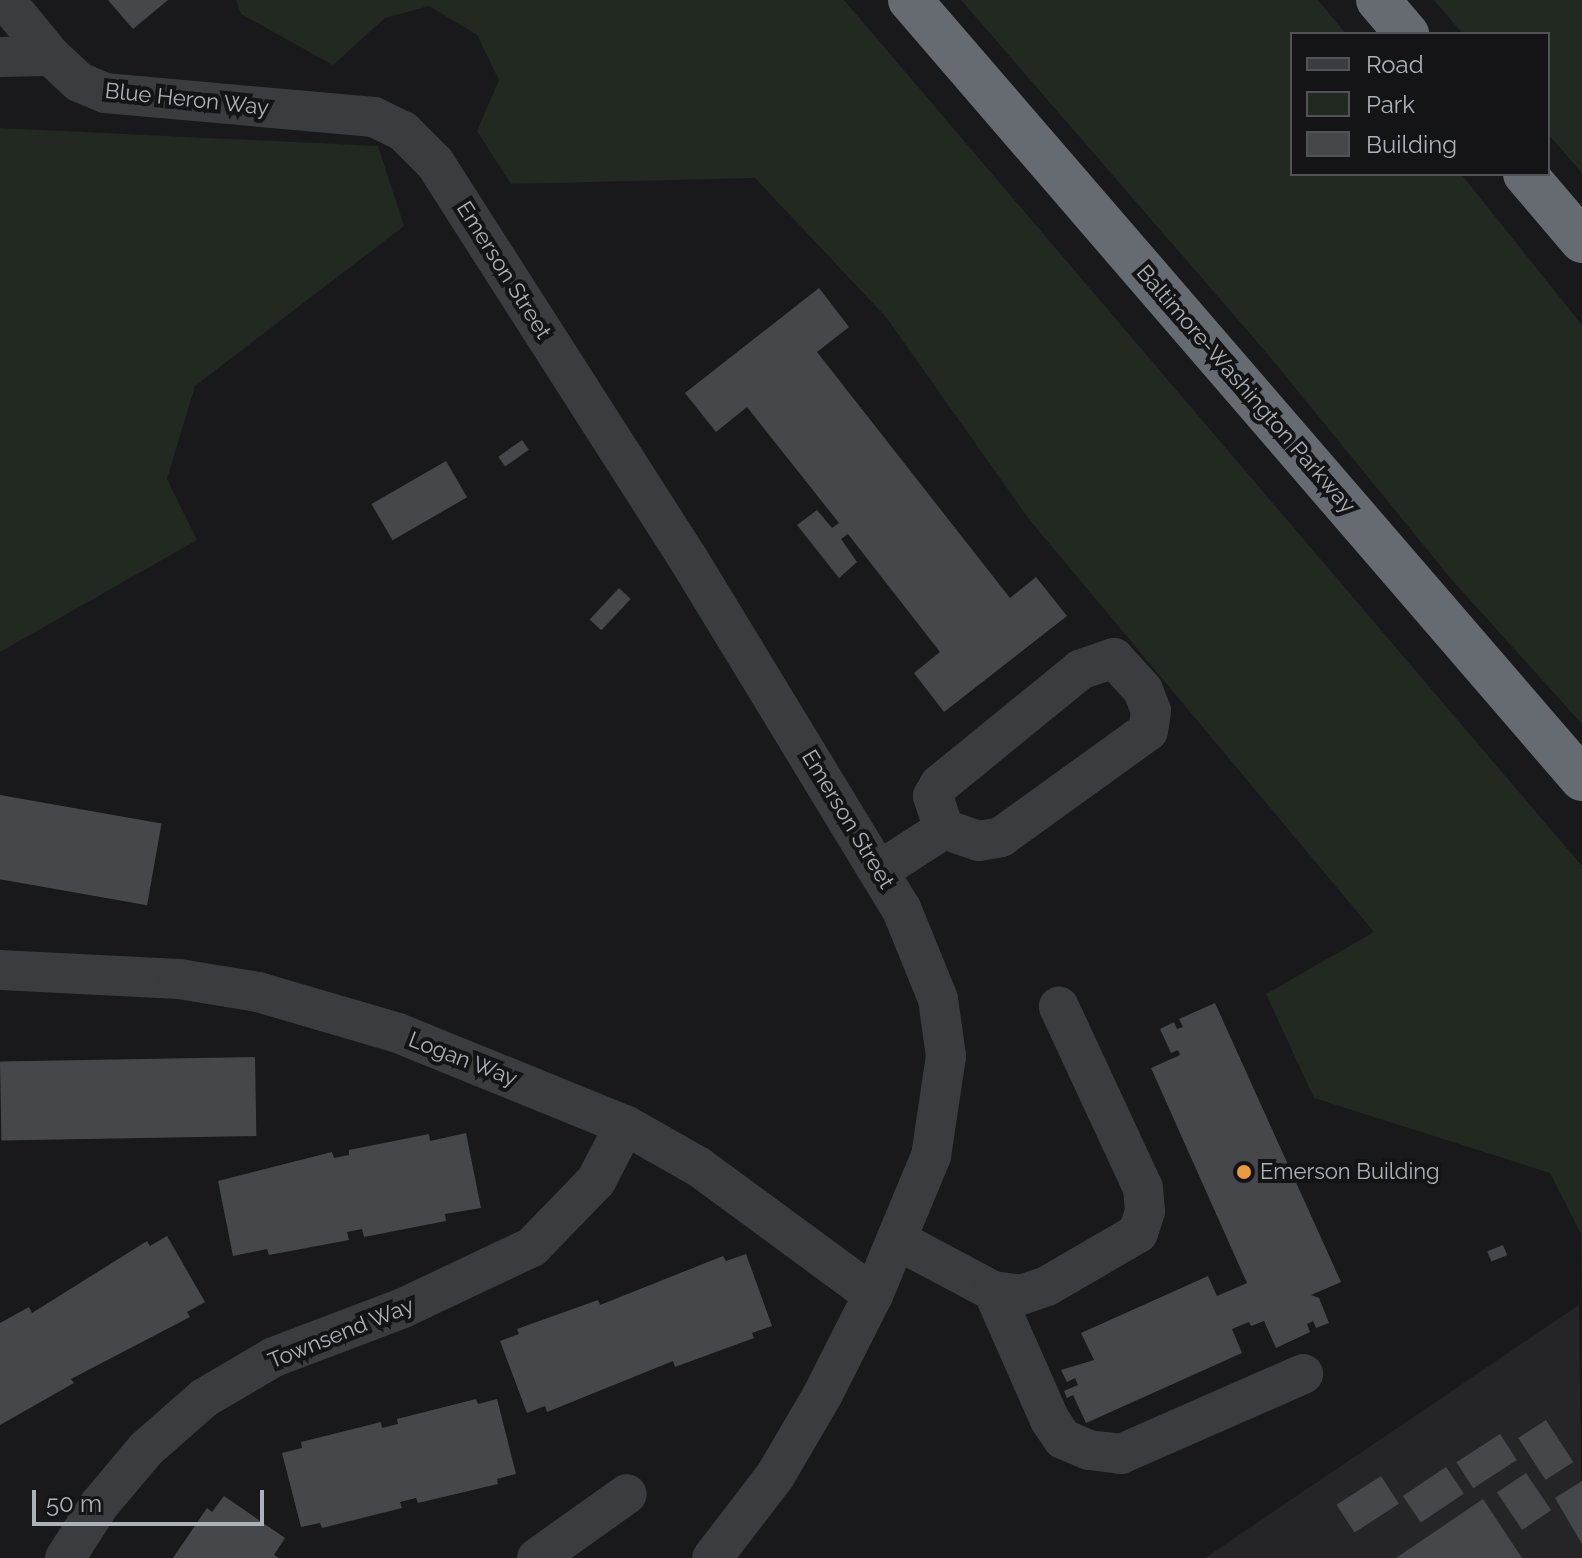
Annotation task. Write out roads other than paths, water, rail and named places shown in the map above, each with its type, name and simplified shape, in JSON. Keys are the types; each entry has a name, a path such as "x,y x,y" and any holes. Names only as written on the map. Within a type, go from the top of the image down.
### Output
{"highway":[{"name":"Baltimore-Washington Parkway","path":"910,0 1582,779"},
{"path":"1378,0 1405,32"},
{"path":"1527,176 1582,241"}],"street":[{"name":"Blue Heron Way","path":"5,0 51,56 79,82 105,93 374,117 403,131"},
{"path":"0,57 51,56"},
{"name":"Emerson Street","path":"403,131 435,163 460,200 879,871 925,962 946,1056 931,1156 873,1295 775,1476 712,1558"},
{"path":"1114,658 1143,690 1151,711 1148,731 1001,837 979,841 944,829 933,796 940,784 1080,670 1114,658"},
{"path":"879,871 944,829"},
{"name":"Logan Way","path":"0,970 179,979 258,992 398,1033 625,1125 699,1167 873,1295"},
{"path":"897,1240 993,1291 1021,1295 1047,1286 1138,1233 1145,1211 1143,1188 1059,1007"},
{"name":"Townsend Way","path":"65,1558 99,1505 146,1449 204,1398 274,1357 403,1308 532,1247 596,1181 625,1125"},
{"path":"993,1291 1050,1420 1063,1439 1089,1450 1121,1454 1303,1374"},
{"path":"537,1558 627,1494"}],"place":[{"name":"Emerson Building","path":"1244,1172"}]}
